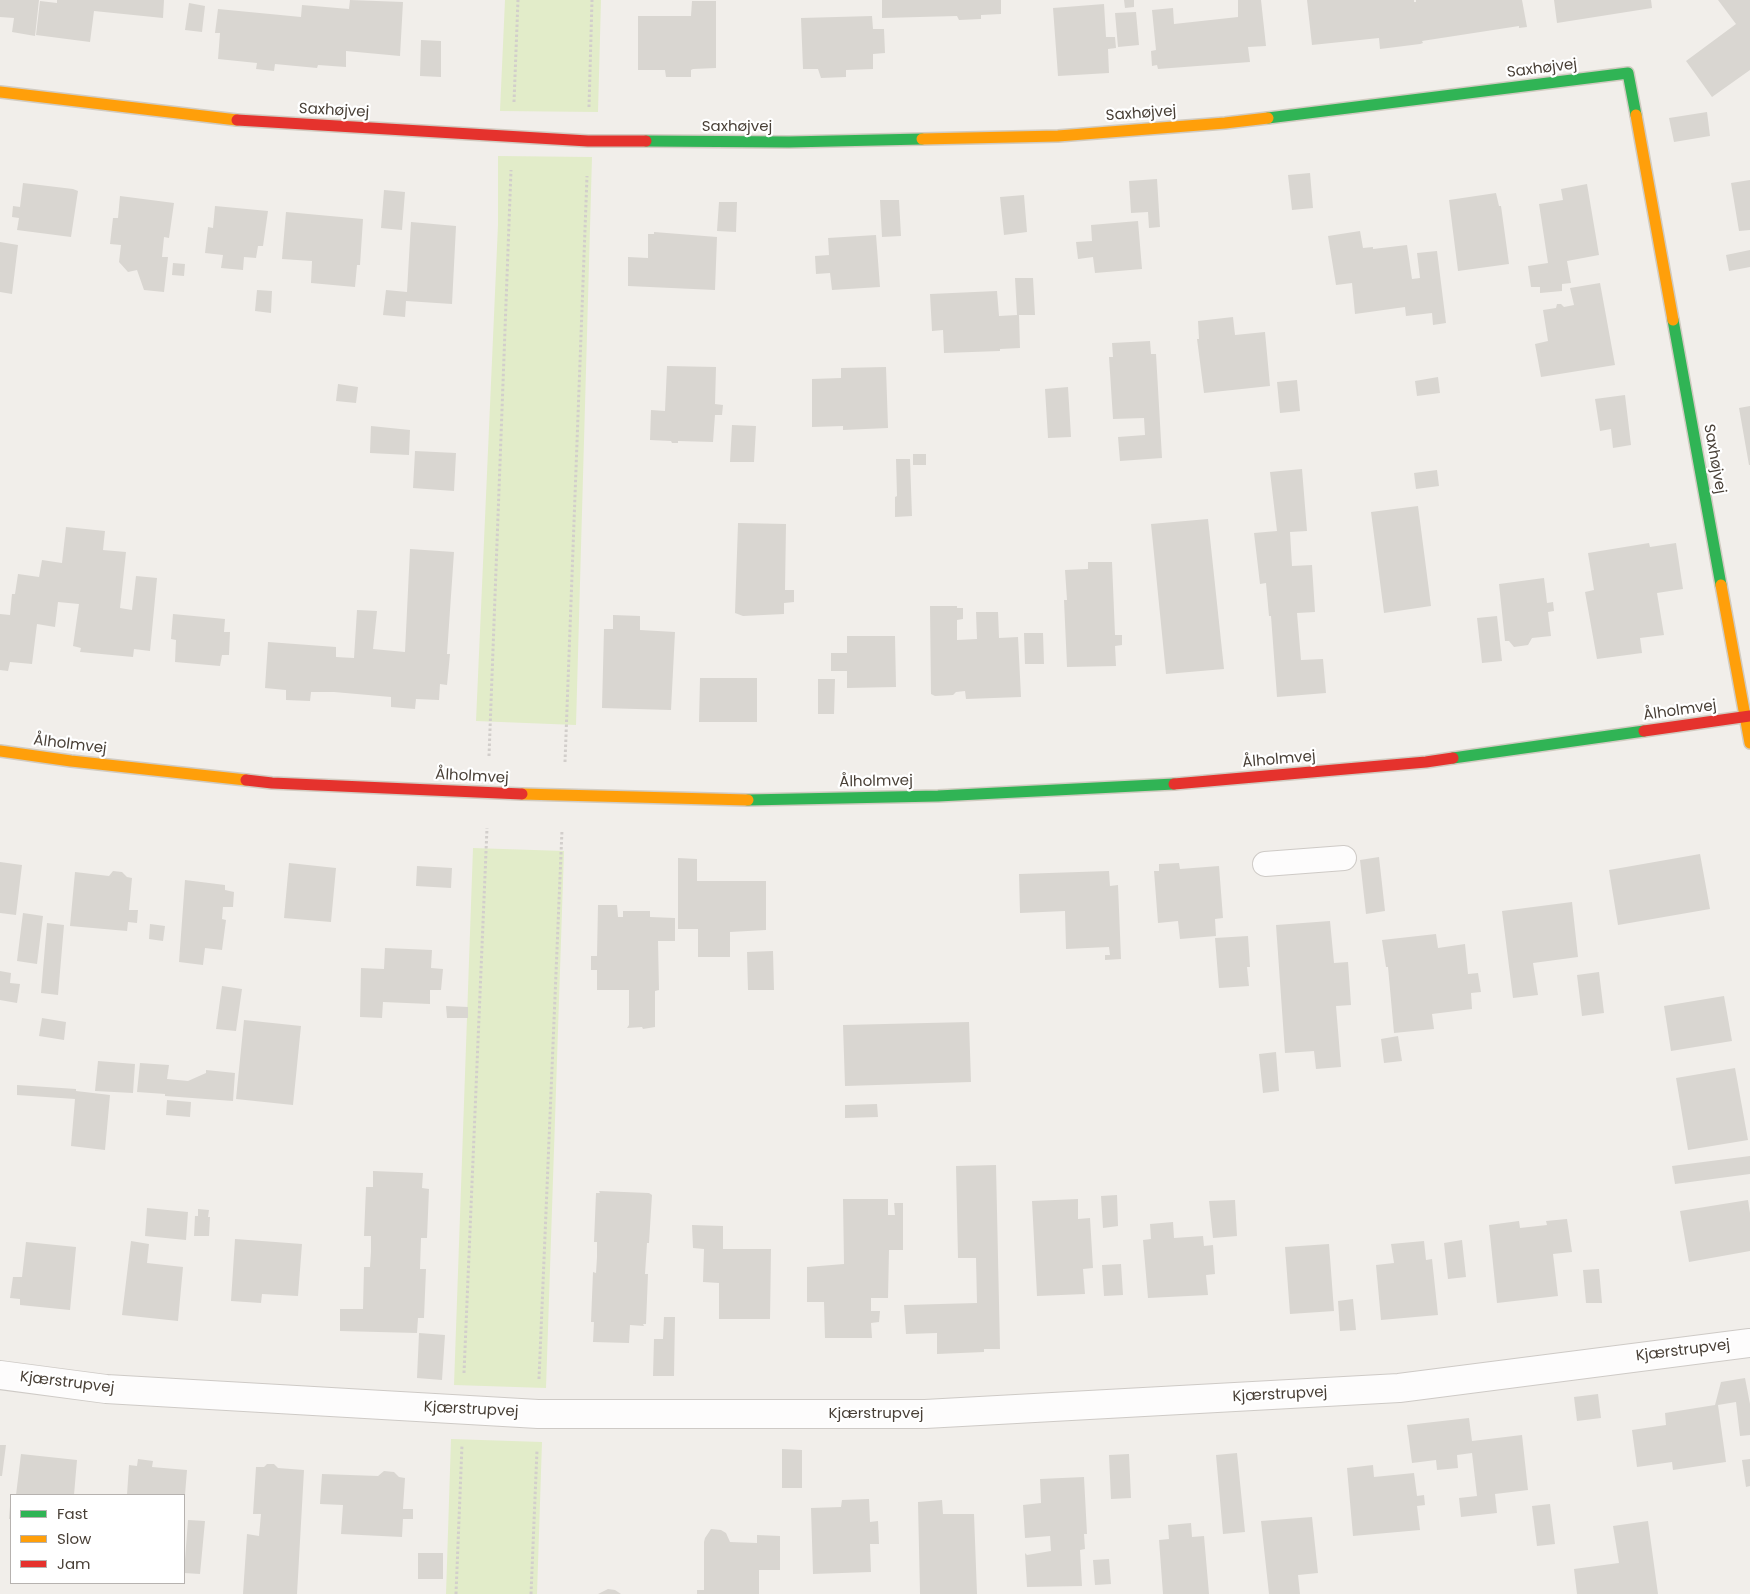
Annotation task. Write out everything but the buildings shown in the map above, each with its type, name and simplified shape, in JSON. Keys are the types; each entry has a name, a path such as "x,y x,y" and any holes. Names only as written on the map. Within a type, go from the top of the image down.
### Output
{"street":[{"name":"Saxhøjvej","path":"0,92 249,121 588,141 789,142 1058,136 1226,123 1628,73 1748,717"},
{"path":"1748,717 1750,744"},
{"name":"Ålholmvej","path":"0,751 71,761 282,784 563,796 744,800 938,796 1183,784 1426,762 1748,717"},
{"name":"Kjærstrupvej","path":"0,1374 106,1389 538,1414 925,1414 1398,1388 1750,1342"}],"lane":[{"path":"1264,864 1344,858"}],"green space":[{"path":"505,0 601,0 598,112 500,111"},
{"path":"498,156 592,157 576,725 476,721 498,225"},
{"path":"473,848 564,851 546,1388 454,1385"},
{"path":"451,1439 542,1442 537,1594 446,1594"}],"traffic: fast":[{"path":"1268,118 1628,73 1636,115"},
{"path":"646,141 789,142 922,139"},
{"path":"1673,320 1721,585"},
{"path":"1453,758 1644,731"},
{"path":"748,800 938,796 1174,784"}],"traffic: slow":[{"path":"0,92 237,120"},
{"path":"1636,115 1673,320"},
{"path":"922,139 1058,136 1268,118"},
{"path":"1721,585 1750,743"},
{"path":"0,751 71,761 246,780"},
{"path":"522,794 748,800"}],"traffic: jam":[{"path":"237,120 588,141 646,141"},
{"path":"1644,731 1750,716"},
{"path":"1174,784 1453,758"},
{"path":"246,780 272,783 522,794"}]}
